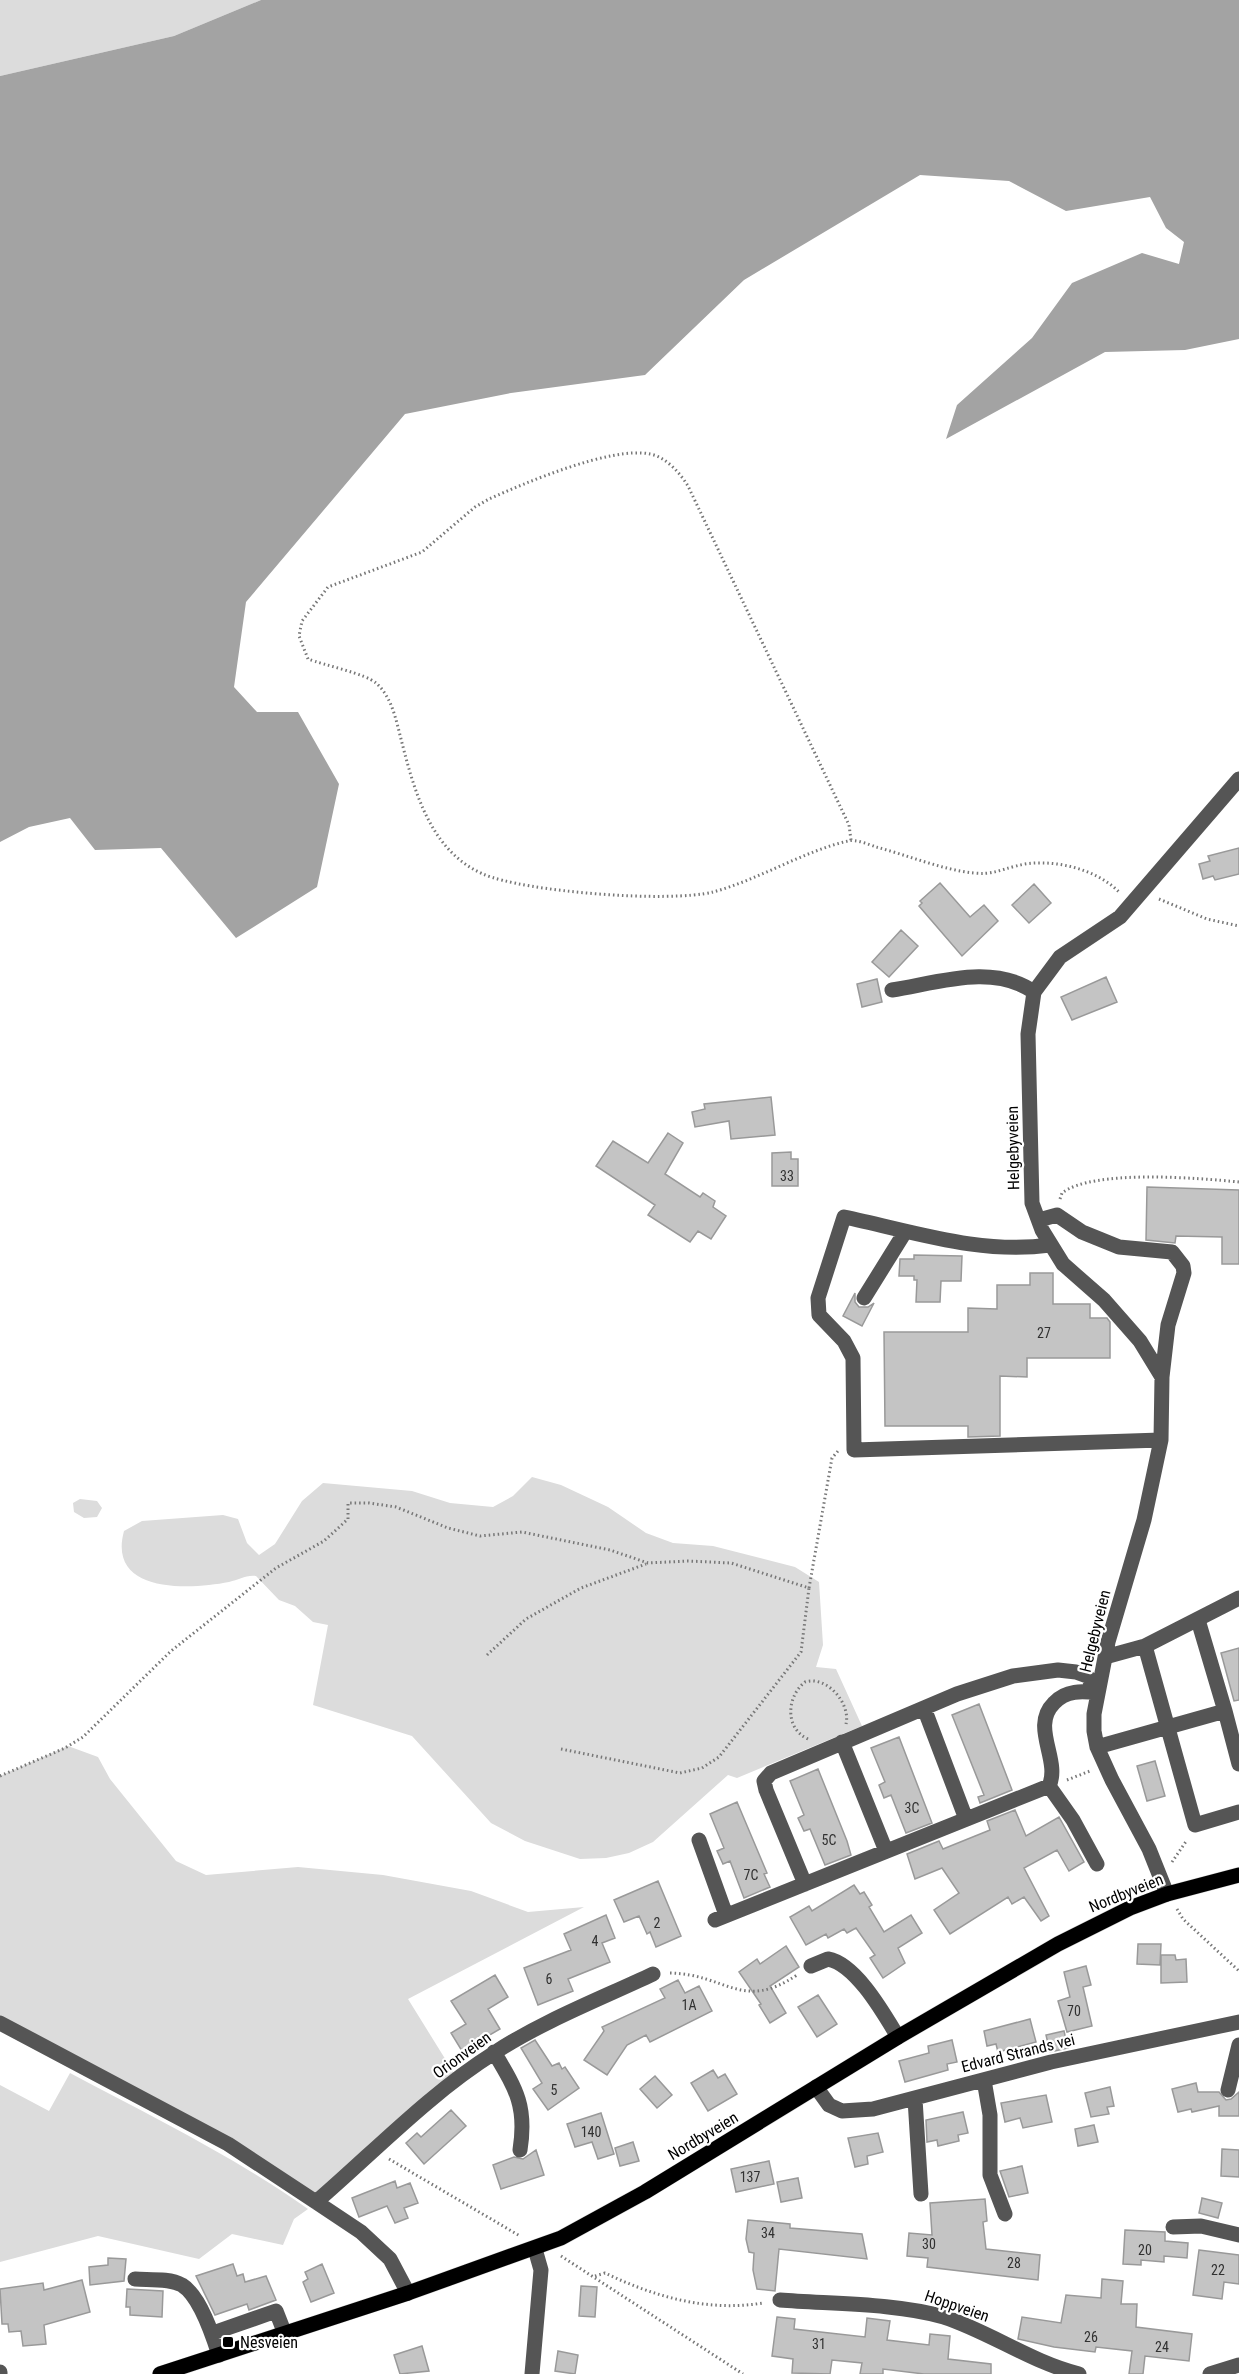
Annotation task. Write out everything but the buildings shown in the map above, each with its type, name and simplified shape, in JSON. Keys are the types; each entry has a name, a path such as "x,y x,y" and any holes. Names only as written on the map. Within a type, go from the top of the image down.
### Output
{"main road":[{"name":"Nordbyveien","path":"160,2374 408,2294 535,2249 617,2209 898,2037 1058,1944 1165,1889 1239,1875"}],"street":[{"name":"Helgebyveien","path":"1165,1889 1149,1849 1097,1747 1094,1731 1105,1657 1144,1520 1161,1440 1162,1377 1140,1341 1104,1300 1064,1264 1050,1245 1032,1203 1028,1034 1034,992 1060,957 1120,917 1130,903 1164,869 1239,779"},
{"path":"892,990 938,981 998,977 1034,992"},
{"path":"1039,1220 1057,1215 1082,1232 1119,1247 1165,1250 1177,1256 1184,1273 1168,1325 1162,1377"},
{"path":"1050,1245 1021,1249 994,1247 905,1232 844,1217 818,1298 819,1315 844,1341 854,1358 854,1450 1161,1440"},
{"path":"864,1298 905,1232"},
{"path":"1105,1657 1144,1646 1239,1598"},
{"path":"1198,1620 1239,1764"},
{"path":"1144,1646 1195,1825 1239,1812"},
{"name":"Helgebyveien","path":"805,1884 764,1781 771,1773 838,1740 985,1685 1032,1672 1076,1672 1087,1676 1098,1693"},
{"name":"Helgebyveien","path":"1049,1786 1052,1773 1044,1729 1049,1707 1068,1693 1098,1693"},
{"path":"924,1708 966,1819"},
{"path":"1097,1747 1225,1711"},
{"path":"838,1740 886,1851"},
{"path":"699,1840 720,1917 1049,1786 1073,1820 1097,1864"},
{"path":"811,1966 828,1959 842,1964 870,1994 898,2037"},
{"name":"Orionveien","path":"316,2202 433,2098 494,2052 533,2030 653,1974"},
{"name":"Edvard Strands vei","path":"816,2087 829,2105 843,2111 873,2109 1127,2045 1239,2022"},
{"path":"0,2023 228,2144 316,2202 361,2232 390,2259 408,2294"},
{"path":"1228,2091 1239,2044"},
{"path":"494,2052 521,2103 523,2130 520,2150"},
{"path":"984,2080 990,2115 990,2175 1005,2214"},
{"path":"915,2099 921,2194"},
{"path":"1173,2227 1202,2226 1239,2235"},
{"path":"532,2374 541,2278 535,2249"},
{"path":"135,2279 167,2281 182,2285 194,2297 213,2333 219,2355"},
{"name":"Hoppveien","path":"780,2300 925,2312 966,2326 1033,2358 1078,2374"},
{"path":"213,2333 276,2311 285,2334"},
{"path":"1210,2374 1239,2366"}],"path":[{"path":"851,840 849,825 688,486 665,461 650,454 625,454 592,461 489,499 475,507 422,552 328,587 302,621 298,636 308,659 331,668 357,673 375,682 392,706 409,769 433,831 454,856 483,874 535,887 671,896 712,892 851,840 972,873 995,874 1016,866 1047,862 1080,870 1111,884 1130,903"},
{"path":"1142,892 1208,919 1239,926"},
{"path":"1057,1215 1062,1193 1087,1182 1140,1178 1239,1182"},
{"path":"561,1749 680,1773 702,1768 719,1757 801,1652 809,1588 832,1458 840,1450 854,1450"},
{"path":"0,1776 65,1748 83,1737 171,1651 276,1568 324,1541 348,1519 348,1503 396,1507 448,1528 480,1536 522,1532 610,1550 648,1563"},
{"path":"487,1655 526,1619 581,1588 648,1563 688,1561 731,1563 809,1588"},
{"path":"815,1680 834,1692 842,1702 846,1714 845,1725 838,1740 826,1737 816,1740 806,1738 794,1724 790,1709 793,1696 805,1682 815,1680"},
{"path":"1195,1825 1183,1848 1172,1861 1165,1889 1183,1920 1239,1971"},
{"path":"653,1974 674,1973 695,1976 754,1993 776,1988 811,1966"},
{"path":"376,2151 515,2232 535,2249"},
{"path":"561,2256 743,2374"},
{"path":"595,2276 605,2273 645,2291 681,2302 721,2305 780,2300"}],"shaded area":[{"path":"0,0 261,0 174,36 0,76"},
{"path":"261,0 1239,0 1239,339 1185,350 1105,352 946,439 957,405 1032,338 1072,283 1142,253 1179,264 1184,242 1166,228 1150,197 1066,211 1009,181 920,175 744,280 645,375 511,393 405,414 246,602 234,687 257,712 298,712 339,784 317,887 236,938 161,848 95,850 70,818 29,827 0,842 0,76 174,36"},
{"path":"532,1477 561,1485 608,1507 646,1533 673,1543 713,1546 795,1567 819,1582 823,1645 816,1667 836,1669 862,1726 737,1778 728,1775 653,1842 629,1853 606,1858 580,1859 525,1841 491,1823 412,1736 313,1705 328,1625 313,1622 295,1606 279,1600 256,1576 212,1585 173,1586 155,1583 139,1576 127,1566 122,1551 124,1531 142,1521 223,1515 238,1519 247,1543 259,1555 275,1544 302,1501 323,1483 412,1491 450,1503 493,1507 513,1496"},
{"path":"80,1499 97,1501 102,1508 97,1517 84,1518 74,1512 73,1503"},
{"path":"68,1746 98,1757 110,1779 176,1861 206,1875 298,1867 383,1875 471,1891 528,1912 584,1907 408,1999 457,2078 316,2202 0,2023 0,1776"},
{"path":"70,2073 251,2171 308,2209 294,2219 283,2245 232,2234 199,2259 98,2236 0,2262 0,2085 49,2111"}],"place":[{"name":"Nesveien","path":"228,2342"}]}
